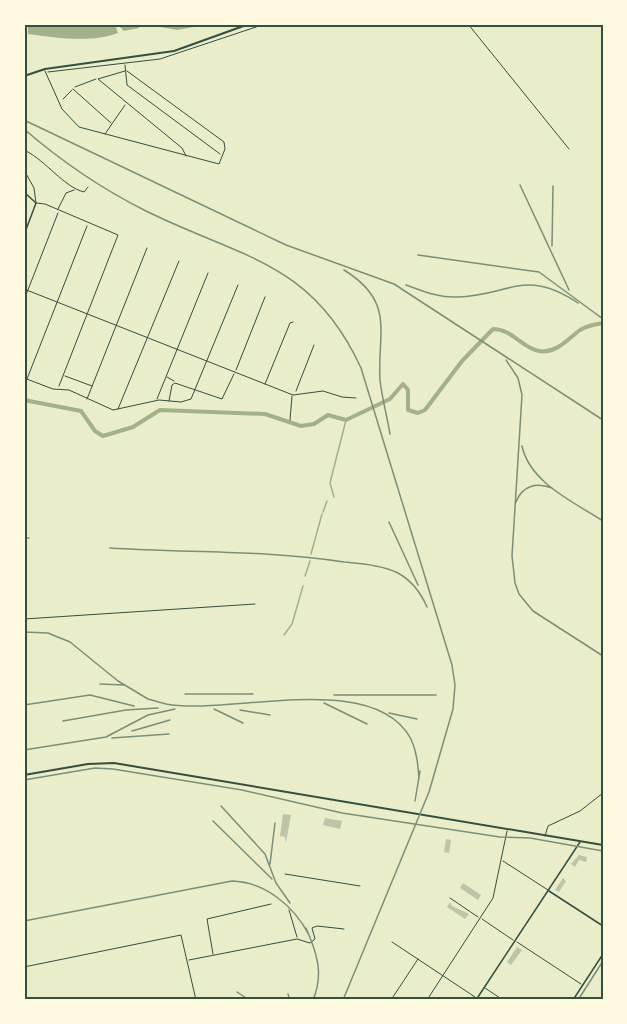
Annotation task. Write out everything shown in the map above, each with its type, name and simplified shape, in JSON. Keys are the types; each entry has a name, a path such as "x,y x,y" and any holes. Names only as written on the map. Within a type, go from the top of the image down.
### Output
{"main road":[{"path":"24,76 174,51 249,24"},
{"path":"24,775 105,762 333,802 603,845"}],"street":[{"path":"127,71 224,142 225,149 219,164 105,135 74,123 62,109 45,71 156,60 178,55 265,24"},
{"path":"468,24 569,149"},
{"path":"155,55 156,60"},
{"path":"125,63 127,85 221,155"},
{"path":"63,99 73,89 127,71"},
{"path":"98,80 177,144 186,156"},
{"path":"73,89 111,123"},
{"path":"105,135 126,103"},
{"path":"24,154 26,151 46,164 74,189 84,192 88,187"},
{"path":"24,170 34,188 36,203 24,235"},
{"path":"24,300 66,193 74,189"},
{"path":"24,197 25,193 36,203 45,204 88,225 118,235 58,388"},
{"path":"88,225 25,379 53,389 58,388 117,410 130,404 145,405 156,401 191,399 238,285"},
{"path":"87,399 147,248"},
{"path":"117,410 179,261"},
{"path":"156,401 208,273"},
{"path":"24,289 293,394 323,391 342,397 356,398"},
{"path":"165,376 175,383 218,399 224,397 265,297"},
{"path":"265,384 290,323 293,322"},
{"path":"296,393 314,345"},
{"path":"63,375 92,386"},
{"path":"169,401 172,385 175,383"},
{"path":"290,420 293,394"},
{"path":"24,620 255,604"},
{"path":"545,837 548,826 580,811 603,793"},
{"path":"427,1000 495,895 507,830"},
{"path":"392,942 476,999 580,842"},
{"path":"501,860 603,926"},
{"path":"285,874 360,886"},
{"path":"450,898 583,985"},
{"path":"214,956 207,919 272,904"},
{"path":"289,910 297,939"},
{"path":"187,961 297,939 310,943 315,939 313,926 344,929"},
{"path":"24,968 181,936 196,1000"},
{"path":"573,1000 603,954"},
{"path":"391,1000 418,959"},
{"path":"484,987 503,1000"},
{"path":"600,1000 603,996"}],"shaded area":[{"path":"28,24 140,24 139,28 124,31 118,25 116,28 118,33 86,39 28,34"},
{"path":"145,24 211,24 177,30"}],"building":[{"path":"283,814 291,815 286,843 285,837 280,836"},
{"path":"325,818 342,821 340,829 323,825"},
{"path":"446,839 451,840 449,853 444,852"},
{"path":"579,855 587,857 586,862 579,860 575,867 571,864"},
{"path":"563,878 566,881 559,892 555,890"},
{"path":"463,883 481,895 478,900 460,888"},
{"path":"450,902 452,906 469,914 465,919 447,907"},
{"path":"517,947 522,950 511,965 507,962"}],"waterway":[{"path":"24,400 81,411 95,431 103,436 133,427 160,410 265,414 301,426 314,424 328,415 346,420 390,399 403,384 408,390 408,410 418,413 425,410 462,361 493,329 506,332 533,349 545,351 561,345 580,330 603,323"},
{"path":"334,497 330,483 346,420"},
{"path":"323,512 327,501"},
{"path":"311,554 322,514"},
{"path":"305,576 310,561"},
{"path":"284,635 292,624 303,586"}],"tram line":[{"path":"24,780 95,768 113,769 242,790 342,813 500,837 530,838 603,851"},
{"path":"578,1000 603,961"}],"railway":[{"path":"24,120 286,245 394,284 603,420"},
{"path":"24,129 98,184 146,211 271,267 296,284 320,305 342,332 361,368 452,665 455,685 453,709 429,792 343,1000"},
{"path":"520,185 569,290"},
{"path":"552,246 553,186"},
{"path":"418,255 539,272 603,319"},
{"path":"344,270 360,282 371,294 377,306 381,333 380,380 390,434"},
{"path":"406,285 431,294 450,297 530,285 559,292 578,303"},
{"path":"506,360 518,378 522,395 512,556 515,583 519,594 533,611 603,656"},
{"path":"522,446 534,471 543,481 603,521"},
{"path":"516,502 522,492 530,487 540,485 552,488"},
{"path":"389,522 418,585"},
{"path":"24,538 29,538"},
{"path":"110,548 286,555 372,565 392,570 403,576 416,588 427,607"},
{"path":"24,632 48,633 70,642 118,681 148,699 166,704 193,706 333,700 366,706 392,718 411,739 416,754 419,779"},
{"path":"100,684 124,685"},
{"path":"185,694 253,694"},
{"path":"24,705 90,695 134,706"},
{"path":"334,695 436,695"},
{"path":"324,703 367,724"},
{"path":"63,721 126,710 158,708"},
{"path":"24,750 106,737 148,715 175,709"},
{"path":"214,709 243,723"},
{"path":"240,710 270,715"},
{"path":"389,713 417,719"},
{"path":"132,731 170,720"},
{"path":"112,738 169,734"},
{"path":"415,801 420,771"},
{"path":"221,806 265,854 276,883 290,903"},
{"path":"213,821 272,879"},
{"path":"270,864 275,823"},
{"path":"24,921 232,881 256,886 287,905 309,935"},
{"path":"306,928 319,972 313,1000"},
{"path":"237,992 249,1000"},
{"path":"288,994 290,1000"}]}
